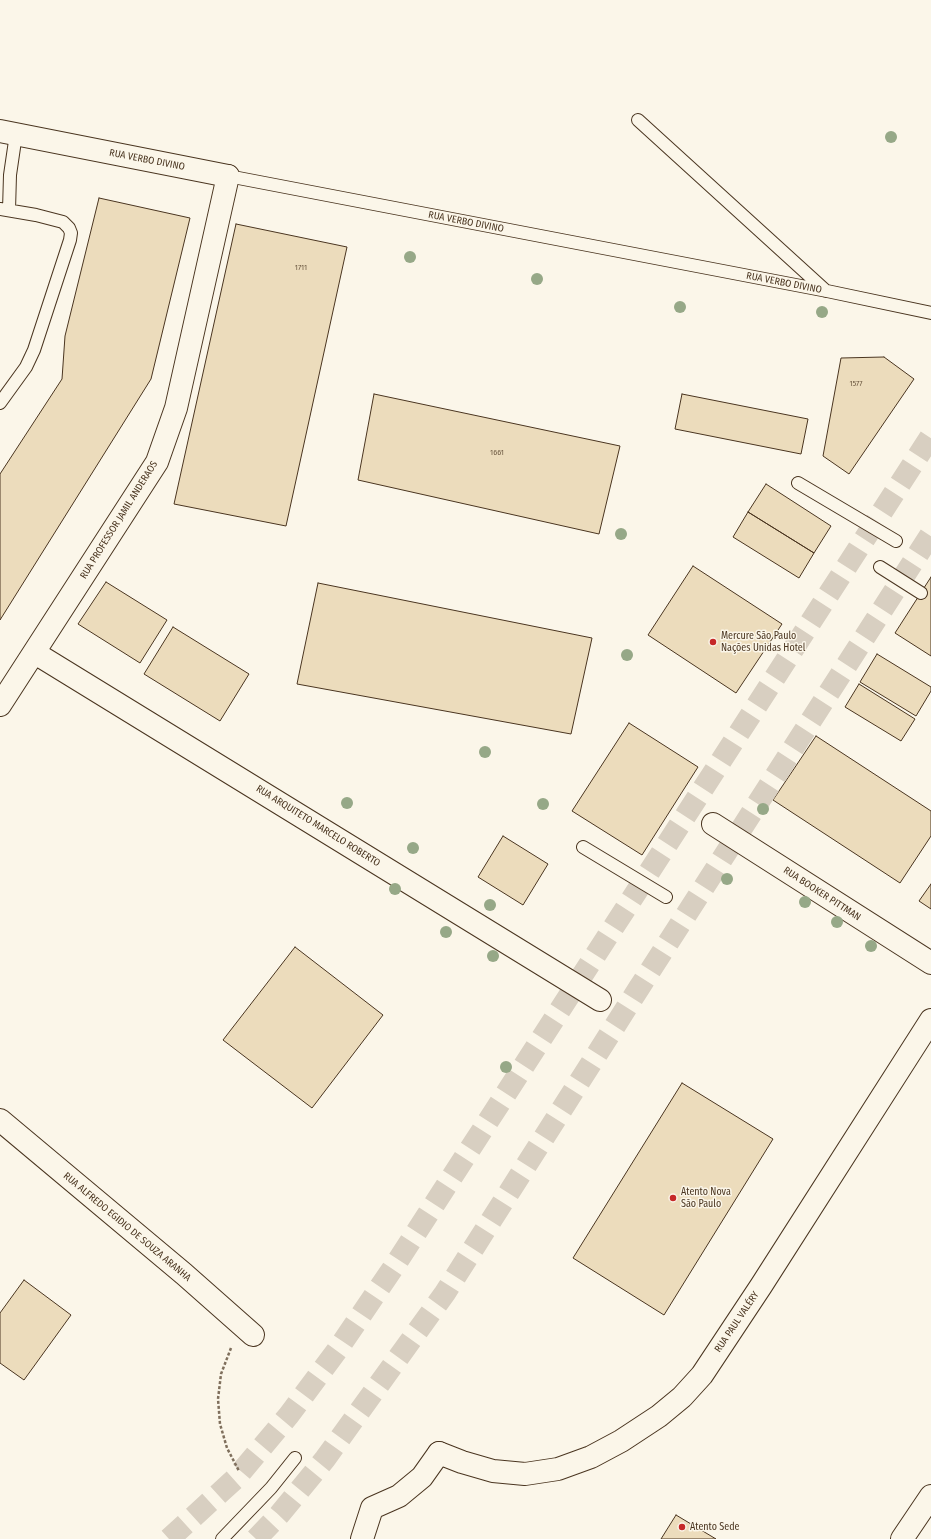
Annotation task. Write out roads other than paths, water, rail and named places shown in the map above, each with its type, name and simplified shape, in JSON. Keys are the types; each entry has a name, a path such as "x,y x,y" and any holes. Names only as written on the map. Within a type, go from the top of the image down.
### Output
{"street":[{"name":"RUA VERBO DIVINO","path":"8,132 228,176"},
{"name":"RUA PROFESSOR JAMIL ANDERAOS","path":"0,705 157,462 176,408 228,176"},
{"name":"RUA ARQUITETO MARCELO ROBERTO","path":"35,652 600,1000"},
{"name":"RUA BOOKER PITTMAN","path":"713,824 931,963"},
{"name":"RUA PAUL VALÉRY","path":"362,1539 372,1508 399,1496 422,1477 439,1453 462,1462 493,1471 525,1474 558,1469 591,1457 621,1441 659,1416 682,1397 702,1375 761,1286 931,1020"},
{"name":"RUA ALFREDO EGIDIO DE SOUZA ARANHA","path":"0,1120 184,1274 249,1331"},
{"path":"902,1539 931,1496"}],"lane":[{"path":"638,120 827,291"},
{"path":"0,403 26,367 34,350 71,234 70,228 63,222 5,210 10,175 8,132"},
{"name":"RUA VERBO DIVINO","path":"228,176 827,291 931,313"},
{"path":"798,483 896,541"},
{"path":"880,567 921,593"},
{"path":"583,846 666,897"},
{"path":"222,1539 271,1488 295,1458"}],"tunnel":[{"path":"169,1539 236,1478 289,1415 338,1349 397,1262 931,436"},
{"path":"256,1539 279,1515 325,1459 445,1293 931,534"}],"place":[{"name":"Mercure São Paulo Nações Unidas Hotel","path":"713,642"},
{"name":"Atento Nova São Paulo","path":"673,1198"},
{"name":"Atento Sede","path":"682,1527"}]}
